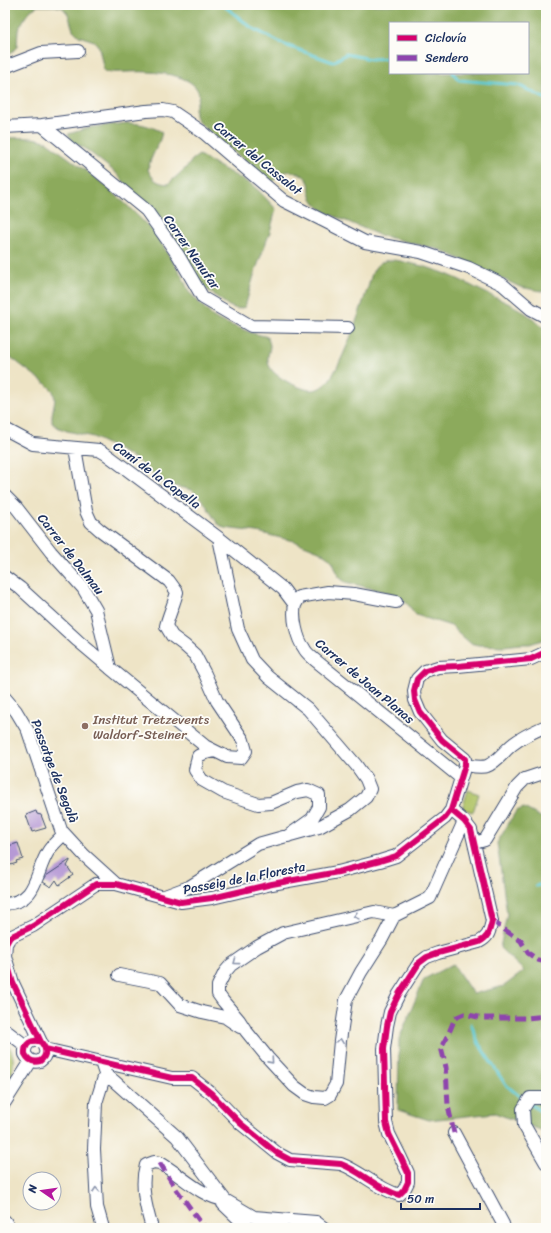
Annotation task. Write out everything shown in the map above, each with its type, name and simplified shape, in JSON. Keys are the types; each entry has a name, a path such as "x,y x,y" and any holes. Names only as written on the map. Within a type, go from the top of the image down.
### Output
{"street":[{"path":"5,67 41,53 78,51"},
{"name":"Carrer del Cassalot","path":"5,127 42,125 146,110 163,110 172,112 204,133 284,200 365,242 421,252 469,268 502,284 532,309 546,317"},
{"name":"Carrer Nenufar","path":"42,125 146,210 178,255 203,298 251,326 348,328"},
{"name":"Camí de la Capella","path":"5,429 33,444 99,450 106,454 219,538 283,589 295,605"},
{"path":"5,577 20,588 78,641 205,746 227,757 241,758 246,751 244,740 217,702 195,655 184,644 172,636 166,626 177,592 170,581 100,530 92,522 86,511 75,448"},
{"name":"Carrer de Dalmau","path":"5,496 16,507 51,552 83,588 96,610 110,668"},
{"path":"162,897 189,887 258,844 319,827 350,810 366,797 370,789 366,779 356,765 308,708 268,677 252,660 238,629 219,538"},
{"path":"295,605 299,597 328,592 354,594 396,602"},
{"name":"Carrer de Joan Planas","path":"295,605 295,625 298,636 304,648 315,660 461,778"},
{"path":"43,1046 45,1055 43,1059 37,1062 31,1061 26,1057 24,1049 30,1042 33,1041 103,1068 172,1078 192,1078 211,1093 240,1123 276,1153 290,1160 342,1164 348,1166 377,1186 398,1195 404,1190 408,1182 408,1173 389,1134 386,1122 384,1049 390,1012 399,994 419,962 438,953 479,942 486,938 492,921 471,830 464,821 451,810 466,765 465,759 442,740 420,712 415,700 414,691 417,679 425,671 438,667 531,659 546,652"},
{"name":"Passatge de Segalà","path":"5,698 16,711 28,731 60,830 84,855 116,884"},
{"path":"466,765 477,767 487,766 494,762 514,743 532,732 546,726"},
{"path":"215,751 198,756 195,770 202,780 223,792 258,804 271,803 297,792 308,790 319,795 319,807 312,819 288,836"},
{"path":"474,843 485,840 518,787 525,779 546,772"},
{"name":"Passeig de la Floresta","path":"43,1046 13,983 5,956 5,943 10,937 33,926 96,884 116,884 181,902 212,898 272,884 338,872 396,856 445,818 451,810"},
{"path":"394,916 374,912 283,933 231,965 225,972 218,986 218,994 246,1031 294,1086 305,1094 314,1098 325,1098 334,1090 346,1000 394,916 430,898 464,821"},
{"path":"5,904 23,899 30,892 49,851 64,834"},
{"path":"119,975 160,983 180,1005 225,1017 246,1031"},
{"path":"5,1030 26,1046"},
{"path":"5,1102 31,1061"},
{"path":"103,1068 114,1082 177,1137 221,1199 248,1228"},
{"path":"103,1068 96,1103 94,1149 97,1207 103,1228"},
{"path":"546,1098 530,1098 523,1109 524,1125 546,1162"},
{"path":"454,1133 504,1228"},
{"path":"152,1228 143,1184 146,1165 154,1162 160,1163 190,1184 254,1217 316,1222 324,1228"},
{"path":"5,1221 9,1228"}],"green space":[{"path":"5,5 546,5 546,292 520,287 441,250 379,235 325,212 312,199 309,183 301,174 289,171 282,173 273,182 261,174 199,123 195,117 195,109 199,94 193,85 177,76 166,74 104,71 99,47 94,41 79,36 73,30 68,14 63,8 55,6 38,6 31,10 18,30 17,47 5,56"},
{"path":"127,123 145,125 162,132 148,170 158,182 168,184 199,155 252,185 276,209 270,232 255,272 245,307 237,309 229,306 202,286 192,272 187,256 161,221 115,172 87,150 73,142 68,134 92,127"},
{"path":"5,138 32,138 47,142 104,184 154,232 182,276 189,292 212,316 218,320 252,333 268,337 270,346 268,357 269,366 281,378 302,388 308,390 316,389 324,385 330,379 349,341 373,270 378,264 385,261 402,261 447,274 519,309 546,330 546,639 530,644 504,646 478,645 470,643 451,626 416,615 405,601 398,596 345,582 339,577 333,562 319,551 294,541 257,532 224,528 217,523 204,502 192,490 167,485 160,481 134,458 93,437 67,431 52,423 55,399 53,391 5,353"},
{"path":"468,790 479,794 473,812 462,809"},
{"path":"524,808 546,820 546,1132 495,1113 429,1120 398,1110 399,1039 424,979 453,964 473,994 504,986 524,971 500,948 507,914 497,843 516,811"},
{"path":"5,1041 12,1052 13,1064 11,1077 5,1089"}],"building":[{"path":"36,811 37,814 41,815 46,828 32,832 26,815"},
{"path":"18,843 23,859 16,861 17,863 7,866 5,861 5,847"},
{"path":"70,860 67,866 73,875 59,885 56,880 51,887 43,882 46,876"}],"waterway":[{"path":"223,5 252,28 285,45 333,62 346,54 371,59 389,58"},
{"path":"454,74 459,80 518,85 546,99"},
{"path":"536,886 546,883"},
{"path":"471,1024 479,1044 505,1084 525,1101"},
{"path":"530,1104 546,1115"}],"marked path":[{"path":"492,921 521,941 528,953 538,960 546,962"},
{"path":"454,1133 448,1106 446,1067 441,1047 455,1018 464,1014 483,1018 527,1018 546,1016"},
{"path":"160,1163 176,1189 205,1228"}],"cycle path":[{"path":"41,1042 32,1041 27,1045 25,1050 25,1054 28,1058 35,1062 40,1061 44,1057 45,1050 13,983 5,956 6,944 10,937 33,926 96,884 116,884 181,902 212,898 272,884 338,872 396,856 445,818 451,810 465,765 465,759 442,740 420,712 415,700 414,691 417,679 425,671 438,667 531,659 546,652"},
{"path":"45,1049 172,1078 192,1078 211,1093 240,1123 277,1153 290,1160 341,1164 349,1167 383,1188 399,1195 404,1190 408,1182 408,1173 389,1134 386,1122 384,1049 390,1012 399,994 419,963 427,957 438,953 479,942 488,934 492,921 471,830 464,821 451,810"}],"place":[{"name":"Institut Tretzevents Waldorf-Steiner","path":"85,726"}]}
